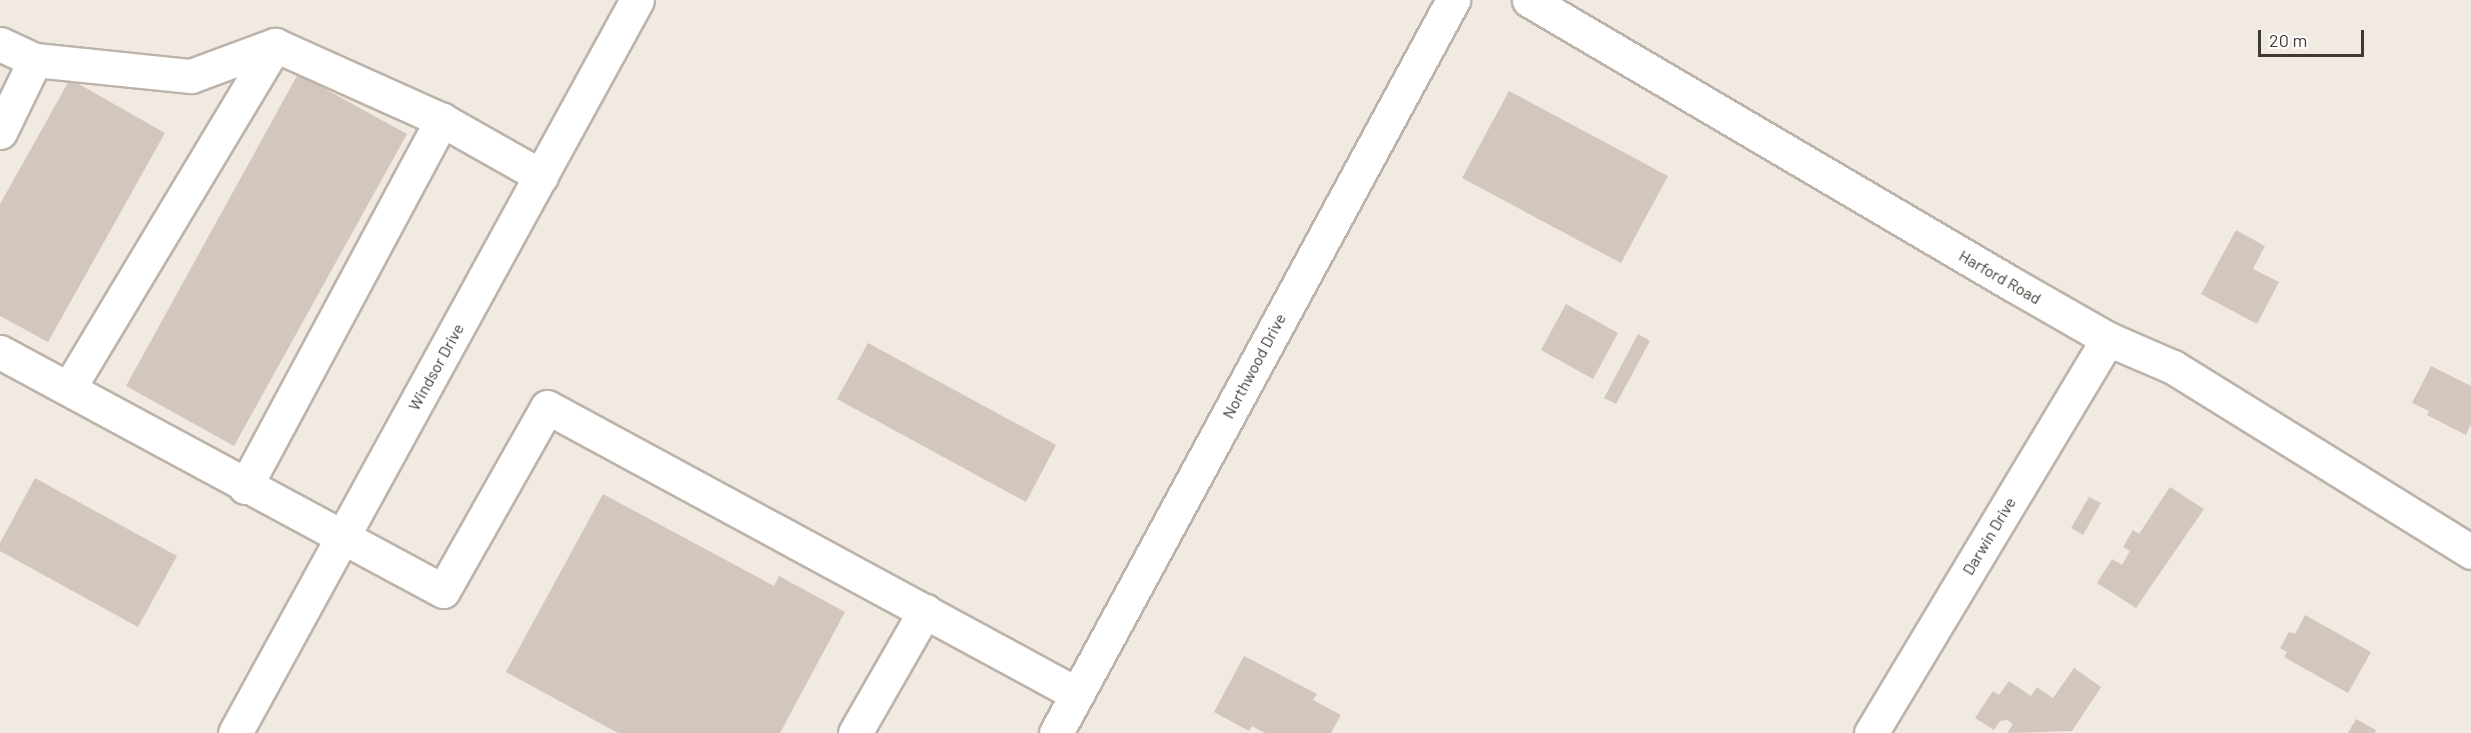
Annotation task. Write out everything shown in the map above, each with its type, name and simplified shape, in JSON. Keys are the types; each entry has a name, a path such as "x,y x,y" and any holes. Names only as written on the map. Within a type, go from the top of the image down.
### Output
{"street":[{"name":"Windsor Drive","path":"235,733 637,0"},
{"name":"Northwood Drive","path":"1056,733 1453,0"},
{"name":"Harford Road","path":"1529,0 2108,339 2173,367 2471,552"},
{"path":"0,44 35,60 191,76 275,45 442,120 541,176"},
{"path":"68,389 275,45"},
{"path":"0,132 35,60"},
{"path":"245,487 442,120"},
{"name":"Darwin Drive","path":"1870,733 2108,339"},
{"path":"0,352 245,487 443,591 547,407 1077,693"},
{"path":"855,733 925,611"}],"building":[{"path":"298,74 407,134 234,446 126,386"},
{"path":"70,79 165,133 48,342 0,316 0,204"},
{"path":"1509,91 1668,176 1621,263 1462,178"},
{"path":"2236,230 2265,246 2253,269 2279,282 2257,324 2201,294"},
{"path":"1566,304 1618,333 1593,379 1541,350"},
{"path":"1638,334 1650,341 1616,404 1604,398"},
{"path":"868,343 1056,445 1026,502 837,399"},
{"path":"2431,366 2471,386 2471,424 2466,435 2427,415 2429,411 2412,403"},
{"path":"35,478 177,556 138,627 0,551 0,543"},
{"path":"2170,487 2204,509 2136,608 2097,583 2112,559 2122,565 2130,551 2123,547 2133,530 2139,534"},
{"path":"603,494 774,586 779,576 845,612 780,733 618,733 506,672"},
{"path":"2089,497 2101,503 2083,535 2071,528"},
{"path":"2305,615 2371,652 2348,693 2284,657 2287,652 2280,648 2289,632 2295,634"},
{"path":"1244,656 1317,694 1313,700 1341,715 1331,733 1265,733 1252,726 1249,731 1214,712"},
{"path":"2074,668 2101,687 2072,731 2007,733 2013,724 2007,720 2000,721 1994,730 1975,718 1993,691 1999,695 2009,681 2031,696 2037,687 2053,698"},
{"path":"2356,719 2376,730 2375,733 2348,733"}]}
